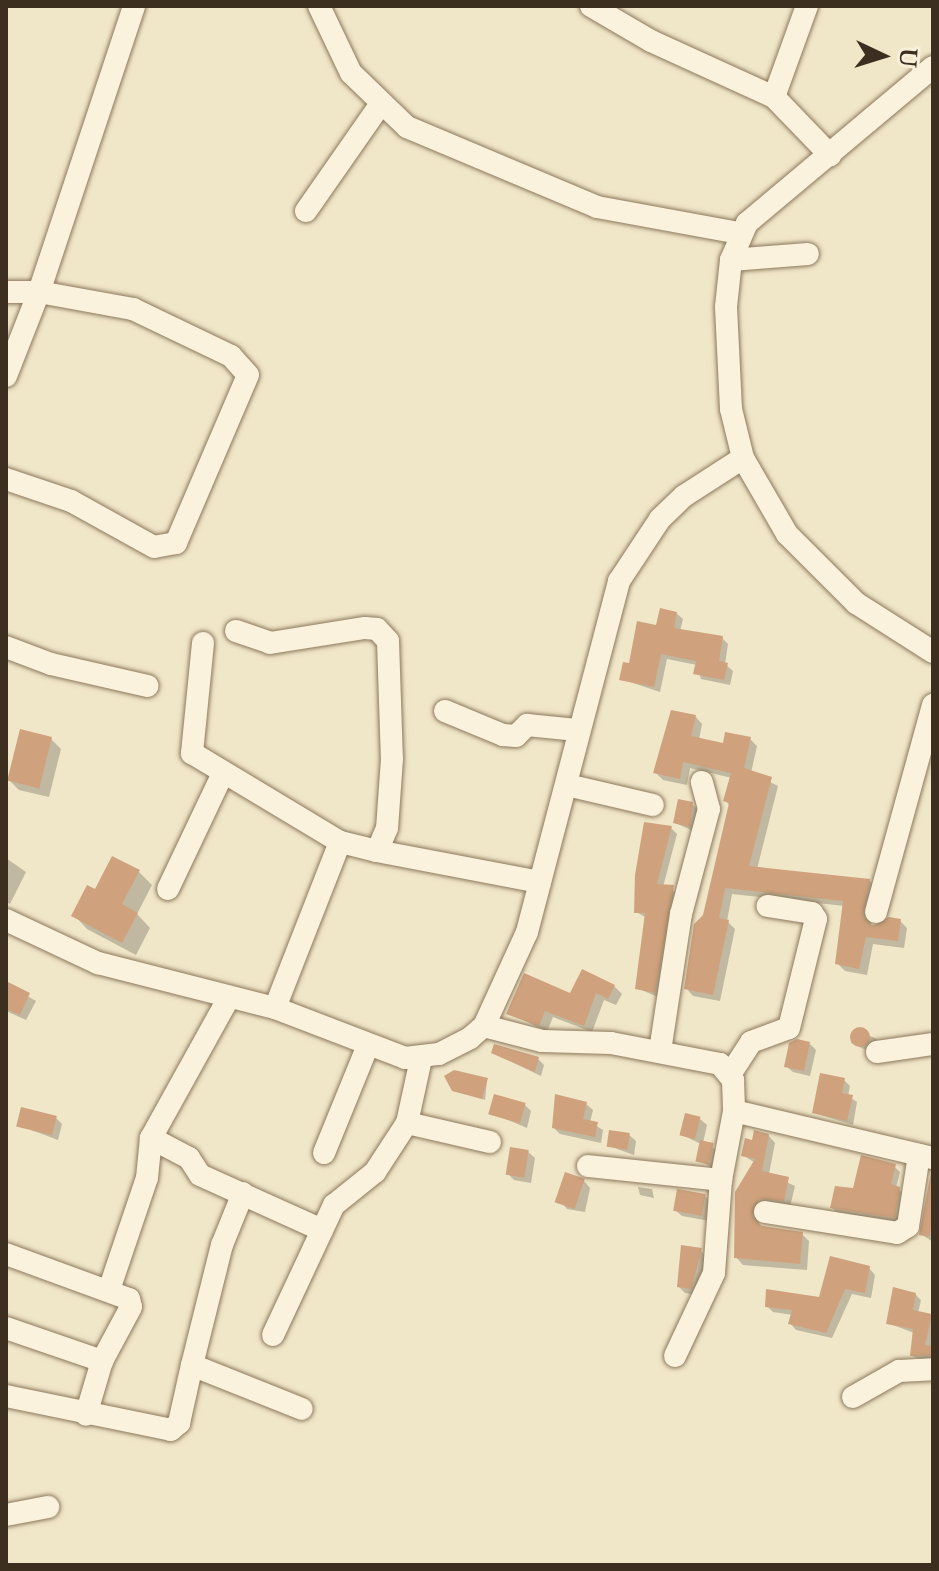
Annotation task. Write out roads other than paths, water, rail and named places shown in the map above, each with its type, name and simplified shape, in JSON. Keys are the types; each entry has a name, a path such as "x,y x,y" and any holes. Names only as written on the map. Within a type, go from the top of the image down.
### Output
{"street":[{"path":"6,376 39,292 134,6"},
{"path":"319,6 351,73 380,105 407,127 474,159 597,207 748,223"},
{"path":"591,6 651,41 774,97 830,155"},
{"path":"774,97 807,6"},
{"path":"933,67 862,122 830,155 748,223 731,260 726,307 730,393 743,458 808,560 879,620 933,652"},
{"path":"306,211 380,105"},
{"path":"731,260 808,254"},
{"path":"6,292 39,292 133,309 231,356 248,375 176,543 154,547 71,501 6,479"},
{"path":"6,920 98,963 275,1008 368,1045 421,1059 470,1038 484,1026 527,932 567,785 577,730 619,581 630,558 684,496 743,458"},
{"path":"236,631 270,643 365,628 384,634 392,773 387,828 377,851"},
{"path":"203,643 201,698 191,747 202,761 340,842 540,882"},
{"path":"6,647 51,664 148,686"},
{"path":"876,912 933,705"},
{"path":"445,711 503,735 516,736 535,725 577,730"},
{"path":"168,889 223,773"},
{"path":"660,1051 681,914 709,809 702,782"},
{"path":"567,785 653,805"},
{"path":"275,1008 340,842"},
{"path":"675,1356 714,1273 721,1180 734,1111 731,1073 751,1042 789,1028 816,919 812,913 768,906"},
{"path":"109,1290 147,1178 151,1138 229,997"},
{"path":"484,1026 542,1041 660,1051 720,1064 731,1073"},
{"path":"877,1052 933,1044"},
{"path":"324,1153 368,1045"},
{"path":"273,1335 339,1197 387,1159 407,1123 421,1059"},
{"path":"734,1111 926,1157 908,1226 897,1233 765,1212"},
{"path":"407,1123 490,1142"},
{"path":"151,1138 189,1158 200,1175 322,1230"},
{"path":"588,1166 721,1180"},
{"path":"6,1396 86,1415 171,1430 179,1423 222,1245 243,1193"},
{"path":"6,1254 129,1299 131,1307 102,1361 86,1415"},
{"path":"6,1328 102,1361"},
{"path":"192,1365 302,1409"},
{"path":"853,1397 899,1371 933,1369"},
{"path":"6,1515 48,1507"}]}
